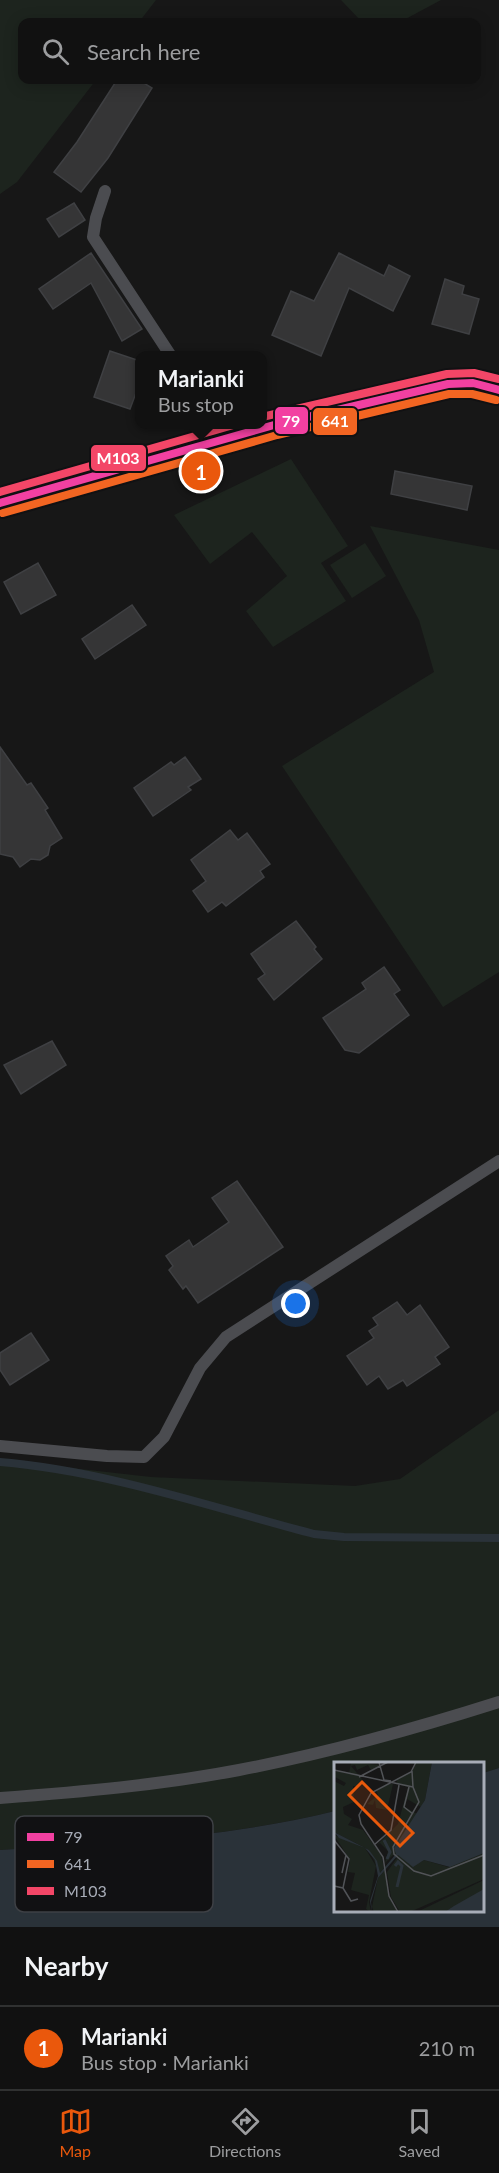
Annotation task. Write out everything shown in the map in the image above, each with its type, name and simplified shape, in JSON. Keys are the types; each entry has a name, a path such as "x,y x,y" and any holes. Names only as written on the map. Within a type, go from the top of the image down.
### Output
{"street":[{"path":"267,422 448,384 473,383 499,390"},
{"path":"0,503 220,432"}],"lane":[{"path":"105,191 96,218 93,237 168,351"},
{"path":"0,1446 107,1456 144,1456 164,1437 200,1368 226,1337 499,1161"},
{"path":"0,1798 132,1785 238,1771 391,1736 499,1702"}],"shaded area":[{"path":"0,0 156,0 142,18 18,18 18,84 93,84 17,182 0,194"},
{"path":"341,0 441,0 407,18 358,18"},
{"path":"291,459 348,546 321,563 346,601 273,647 246,611 287,576 252,532 210,564 174,515"},
{"path":"370,526 499,550 499,972 443,1007 282,766 434,672 419,620"},
{"path":"365,543 386,576 352,598 330,565"},
{"path":"499,1410 499,1768 484,1773 484,1762 334,1762 334,1811 253,1828 213,1833 213,1816 15,1816 15,1849 0,1850 0,1460 151,1477 355,1486 400,1479"},
{"path":"499,1768 499,1927 0,1927 0,1850 15,1849 15,1912 213,1912 213,1833 253,1828 334,1811 334,1912 484,1912 484,1773"}],"building":[{"path":"114,84 146,84 152,88 108,158 81,192 54,172 77,142"},
{"path":"74,203 85,220 59,237 47,219"},
{"path":"91,253 142,329 122,341 91,283 53,309 39,289"},
{"path":"339,253 384,276 389,265 410,276 393,311 349,288 321,356 272,335 291,291 314,301"},
{"path":"445,279 464,286 462,294 479,299 469,334 432,324"},
{"path":"110,351 135,359 135,396 130,409 94,397"},
{"path":"395,471 472,486 467,510 391,494"},
{"path":"38,563 56,595 21,614 4,582"},
{"path":"132,605 146,625 95,659 82,639"},
{"path":"0,747 27,785 31,783 48,808 45,810 62,838 50,846 48,855 40,860 31,859 20,867 13,857 0,854"},
{"path":"185,757 201,779 188,787 191,790 153,816 134,788 171,762 174,765"},
{"path":"230,830 238,840 247,833 270,864 260,871 264,877 226,906 222,902 208,912 193,891 206,881 191,860"},
{"path":"296,921 316,947 314,949 322,959 274,1000 258,979 265,974 251,954"},
{"path":"384,967 400,990 394,994 409,1015 359,1053 345,1050 323,1018 366,989 362,983"},
{"path":"52,1041 66,1065 21,1094 4,1065"},
{"path":"237,1181 283,1247 198,1303 186,1286 183,1289 169,1270 173,1266 166,1256 189,1240 193,1247 229,1222 212,1198"},
{"path":"397,1302 407,1315 420,1305 449,1347 435,1357 440,1364 407,1386 403,1380 388,1389 379,1376 367,1385 347,1356 374,1338 369,1331 378,1325 373,1318"},
{"path":"31,1333 49,1360 10,1385 0,1370 0,1353"}],"waterway":[{"path":"0,1462 80,1473 314,1534 344,1537 499,1538"}],"transit line":[{"name":"M103","path":"267,416 447,374 474,373 499,379"},
{"name":"79","path":"267,427 448,384 473,383 499,390"},
{"name":"641","path":"3,513 277,435 449,394 472,394 496,400"},
{"name":"M103","path":"0,492 220,429"},
{"name":"79","path":"0,503 260,429"}],"place":[{"name":"Marianki","path":"201,471"}]}
